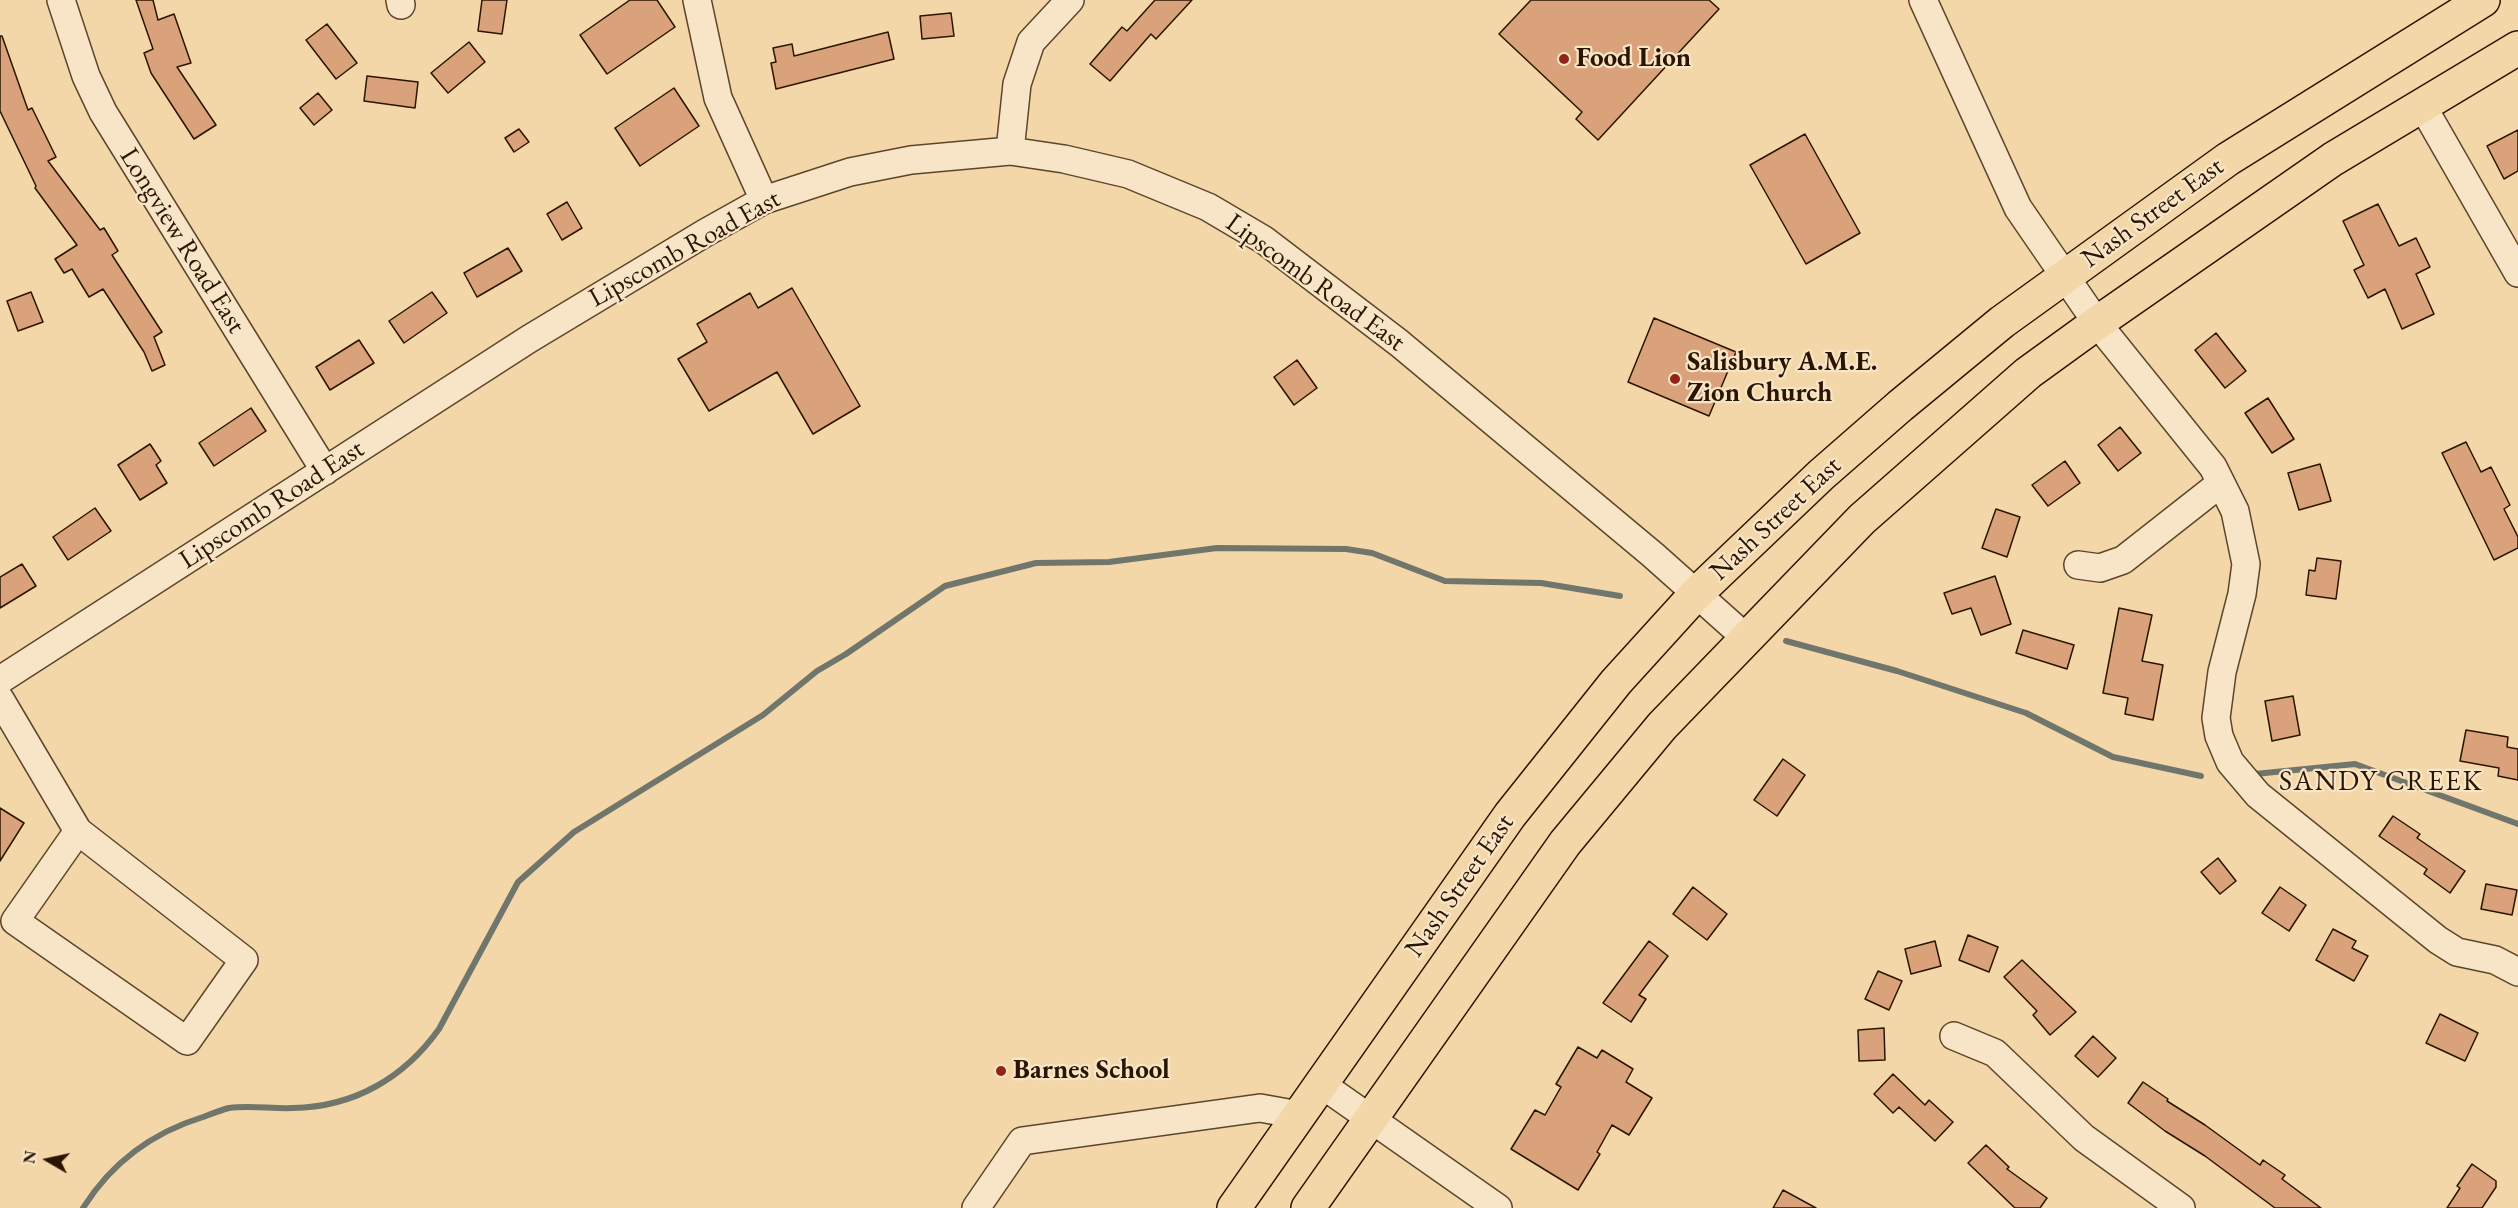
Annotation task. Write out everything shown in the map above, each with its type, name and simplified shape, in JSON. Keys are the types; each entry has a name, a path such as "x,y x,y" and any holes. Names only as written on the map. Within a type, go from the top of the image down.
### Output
{"main road":[{"name":"Nash Street East","path":"1234,1208 1545,769 1616,682 1695,595 1821,475 2002,322 2228,159 2483,0"},
{"name":"Nash Street East","path":"1308,1208 1566,843 1662,726 1745,637 1862,519 2028,373 2097,322 2333,159 2518,48"}],"street":[{"name":"Longview Road East","path":"61,0 86,76 103,112 325,471"},
{"path":"697,0 718,98 764,200"},
{"path":"1010,151 1017,84 1031,42 1070,0"},
{"path":"1923,0 2018,208 2097,322 2212,467 2241,530 2246,564 2242,594 2217,703 2219,736 2230,762 2258,795 2438,940 2457,952 2494,960 2518,972"},
{"path":"2423,107 2518,273"},
{"name":"Lipscomb Road East","path":"0,680 529,339 764,200 850,171 911,160 1010,151 1064,159 1128,174 1208,207 1264,240 1399,343 1653,555 1695,595 1745,637"},
{"path":"2078,565 2100,568 2123,560 2221,483"},
{"path":"0,699 78,831 244,960 187,1041 15,921 78,831"},
{"path":"1954,1036 1995,1053 2084,1138 2181,1208"},
{"path":"1321,1084 1498,1208"},
{"path":"976,1208 1022,1141 1260,1108 1299,1115"}],"building":[{"path":"136,0 153,0 158,20 174,14 191,63 177,67 216,125 194,139 151,73 144,53 153,49"},
{"path":"482,0 507,0 502,34 478,31"},
{"path":"630,0 657,0 675,27 607,74 580,35"},
{"path":"1155,0 1192,0 1156,39 1151,34 1110,81 1090,64 1122,27 1127,31"},
{"path":"1531,0 1709,0 1719,9 1598,140 1576,119 1582,112 1499,34"},
{"path":"951,13 954,36 922,39 920,16"},
{"path":"327,24 357,63 336,79 306,40"},
{"path":"888,32 894,59 776,89 771,63 776,62 773,48 792,44 794,56"},
{"path":"0,36 2,36 28,110 32,108 56,157 48,161 100,230 104,228 118,251 112,255 162,332 154,337 165,365 152,371 144,352 103,289 89,297 72,269 64,273 55,259 77,245 35,188 0,111"},
{"path":"469,42 485,62 448,93 431,73"},
{"path":"367,76 418,82 415,108 364,101"},
{"path":"674,88 699,126 640,166 615,128"},
{"path":"318,93 332,110 314,125 300,108"},
{"path":"519,129 529,142 514,152 505,138"},
{"path":"2518,130 2518,171 2504,179 2487,146"},
{"path":"1805,134 1860,233 1806,264 1750,165"},
{"path":"567,202 582,228 562,240 547,214"},
{"path":"2378,204 2399,246 2416,238 2430,267 2416,274 2434,314 2402,329 2385,289 2368,298 2354,270 2364,265 2343,221"},
{"path":"508,248 522,271 477,297 464,273"},
{"path":"792,288 860,406 813,434 777,372 709,411 678,359 707,342 697,324 750,293 758,308"},
{"path":"31,292 43,322 18,331 7,301"},
{"path":"432,292 447,313 404,343 389,321"},
{"path":"1654,318 1736,352 1709,416 1628,382"},
{"path":"2216,333 2246,371 2225,388 2195,350"},
{"path":"359,340 374,363 330,390 316,367"},
{"path":"1297,360 1317,388 1294,405 1274,377"},
{"path":"2268,398 2294,439 2272,453 2245,413"},
{"path":"251,408 266,431 214,466 199,443"},
{"path":"2120,427 2141,453 2118,471 2098,445"},
{"path":"2466,442 2481,472 2491,467 2510,505 2504,509 2518,537 2518,548 2494,560 2442,453"},
{"path":"150,444 161,461 156,465 167,483 140,500 118,465"},
{"path":"2065,461 2080,483 2048,506 2032,485"},
{"path":"2320,464 2331,501 2299,510 2288,473"},
{"path":"95,508 111,531 68,560 53,537"},
{"path":"1996,509 2020,517 2007,557 1982,548"},
{"path":"2317,558 2341,561 2336,599 2306,595 2309,570 2315,571"},
{"path":"22,564 36,586 0,608 0,577"},
{"path":"1995,576 2011,624 1981,635 1971,608 1952,614 1944,593"},
{"path":"2119,608 2152,615 2142,661 2163,665 2153,720 2125,714 2128,698 2103,693"},
{"path":"2023,630 2074,645 2067,669 2016,653"},
{"path":"2293,696 2300,735 2272,741 2265,701"},
{"path":"2466,730 2508,737 2507,747 2518,749 2518,780 2498,776 2499,768 2460,761"},
{"path":"1783,759 1805,775 1777,816 1754,800"},
{"path":"0,808 24,823 0,861"},
{"path":"2393,816 2420,834 2417,838 2465,871 2450,893 2424,874 2427,869 2379,836"},
{"path":"2218,858 2236,881 2220,894 2201,872"},
{"path":"2486,884 2517,890 2512,915 2481,909"},
{"path":"1693,887 1727,914 1707,940 1673,914"},
{"path":"2280,887 2306,905 2289,931 2262,913"},
{"path":"2333,929 2356,941 2352,948 2368,956 2354,981 2316,960"},
{"path":"1968,935 1998,947 1989,972 1959,960"},
{"path":"1649,941 1668,956 1639,995 1646,999 1631,1022 1603,1003"},
{"path":"1935,941 1941,966 1911,974 1905,949"},
{"path":"2022,960 2076,1012 2050,1035 2033,1015 2037,1011 2004,977"},
{"path":"1878,971 1902,981 1889,1010 1865,999"},
{"path":"2440,1014 2478,1033 2465,1061 2426,1043"},
{"path":"1884,1028 1885,1060 1859,1061 1858,1030"},
{"path":"2093,1036 2116,1058 2098,1077 2075,1056"},
{"path":"1578,1047 1597,1058 1602,1050 1633,1069 1626,1082 1652,1098 1629,1135 1612,1125 1597,1152 1600,1154 1578,1190 1511,1149 1535,1110 1545,1115 1561,1087 1556,1084"},
{"path":"1893,1074 1925,1105 1929,1100 1953,1122 1935,1141 1899,1107 1893,1113 1874,1094"},
{"path":"2143,1082 2260,1165 2263,1160 2285,1175 2282,1179 2321,1208 2275,1208 2205,1156 2165,1131 2128,1103"},
{"path":"1986,1145 2009,1167 2007,1169 2047,1198 2040,1208 2015,1208 1968,1163"},
{"path":"2472,1164 2496,1181 2496,1187 2482,1208 2447,1208 2460,1188 2457,1186"},
{"path":"1783,1190 1816,1208 1773,1208"}],"waterway":[{"path":"83,1208 107,1177 134,1151 184,1124 229,1108 293,1108 337,1102 357,1095 394,1075 410,1062 439,1029 518,882 574,832 763,715 817,671 846,654 945,586 1036,563 1109,562 1217,548 1346,549 1372,553 1445,581 1541,583 1620,596"},
{"path":"1786,641 1897,671 2026,713 2113,757 2201,776"},
{"path":"2255,774 2355,764 2518,824"}],"place":[{"name":"Food Lion","path":"1564,59"},
{"name":"Salisbury A.M.E. Zion Church","path":"1675,379"},
{"name":"Barnes School","path":"1001,1071"}],"district":[{"name":"SANDY CREEK","path":"2381,782"}]}
